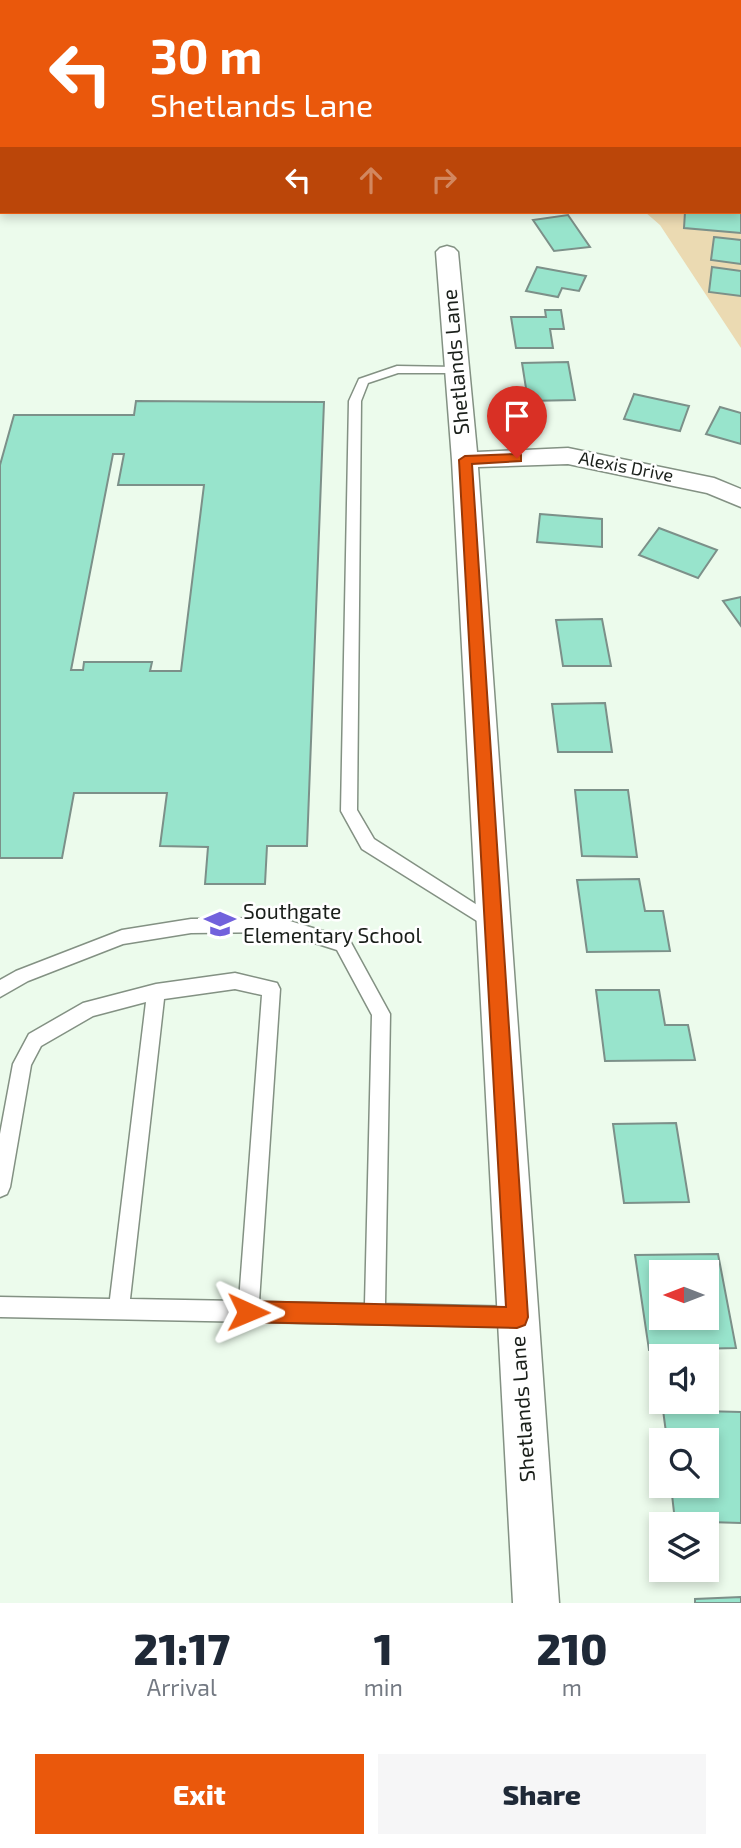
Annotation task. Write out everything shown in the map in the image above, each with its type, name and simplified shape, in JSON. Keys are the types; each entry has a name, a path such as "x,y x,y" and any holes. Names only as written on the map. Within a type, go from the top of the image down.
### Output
{"street":[{"name":"Shetlands Lane","path":"447,252 465,460 536,1603"},
{"name":"Alexis Drive","path":"465,460 568,456 641,468 714,486 741,499"}],"lane":[{"path":"456,370 397,369 363,381 355,401 349,811 368,844 493,923"},
{"path":"0,989 22,976 122,937 191,926 279,925 344,944 382,1014 375,1314"},
{"path":"0,1187 22,1064 35,1040 89,1009 156,992 235,981 271,989 248,1312"},
{"path":"119,1310 156,992"},
{"path":"0,1307 517,1317"}],"shaded area":[{"path":"647,214 741,214 741,348 660,225"}],"building":[{"path":"685,214 741,214 741,233 684,228"},
{"path":"568,215 590,247 554,251 533,220"},
{"path":"714,237 741,240 741,264 711,260"},
{"path":"537,267 586,276 579,291 562,288 558,297 526,291"},
{"path":"712,267 741,271 741,296 709,292"},
{"path":"545,310 561,310 564,329 550,329 553,348 516,348 511,317 546,317"},
{"path":"568,362 575,400 528,401 522,363"},
{"path":"634,394 689,406 680,431 624,419"},
{"path":"136,401 324,402 307,846 267,846 265,884 205,884 208,847 160,846 167,793 74,793 62,858 0,858 0,465 14,415 134,415","holes":["113,454 124,454 118,485 204,485 181,671 150,671 152,662 84,662 83,670 71,670"]},
{"path":"720,407 741,413 741,444 706,434"},
{"path":"540,514 602,519 602,547 537,542"},
{"path":"659,528 717,550 698,578 639,555"},
{"path":"741,597 741,626 723,601"},
{"path":"602,619 611,666 563,666 556,620"},
{"path":"605,703 612,752 558,752 552,704"},
{"path":"575,790 628,790 637,857 582,856"},
{"path":"639,879 645,911 663,911 670,951 587,952 577,880"},
{"path":"596,990 659,990 665,1025 688,1025 695,1060 605,1061"},
{"path":"676,1123 689,1202 624,1203 613,1124"},
{"path":"718,1254 736,1348 719,1348 719,1344 649,1344 649,1350 635,1255"},
{"path":"741,1412 741,1523 719,1522 719,1512 674,1512 672,1498 719,1498 719,1428 665,1428 664,1414"},
{"path":"741,1597 741,1603 695,1603 695,1599"}],"place":[{"name":"Southgate Elementary School","path":"220,924"}],"route":[{"path":"248,1312 517,1317 465,460 517,458"}]}
